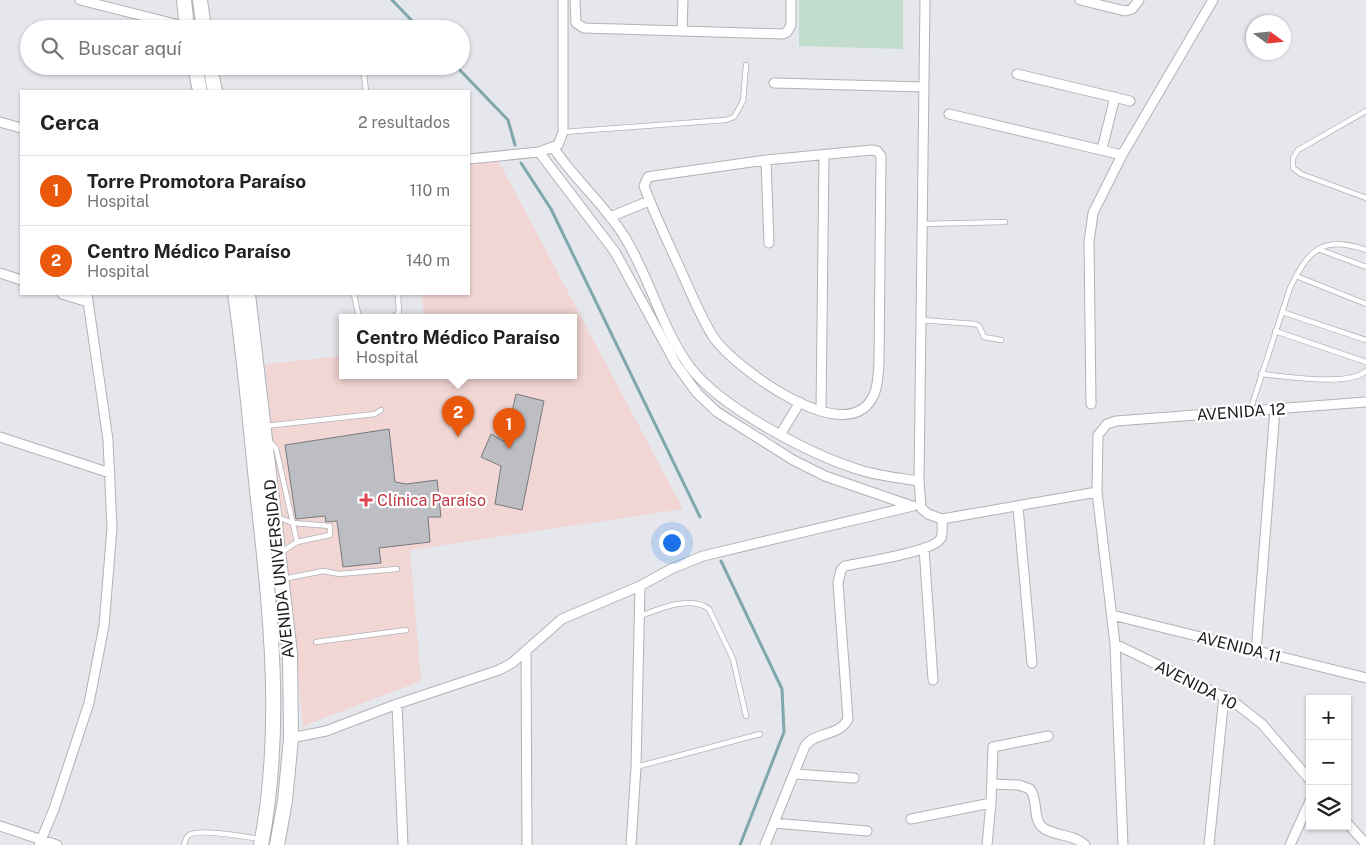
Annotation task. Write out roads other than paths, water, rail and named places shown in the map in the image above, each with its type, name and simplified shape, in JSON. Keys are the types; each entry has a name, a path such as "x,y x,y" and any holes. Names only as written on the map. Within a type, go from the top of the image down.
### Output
{"street":[{"path":"80,0 156,20"},
{"path":"184,0 186,20"},
{"path":"200,0 203,20"},
{"path":"470,158 539,152 558,145 563,132 563,0"},
{"path":"575,0 576,23 584,28 787,32 791,25 792,0"},
{"path":"682,31 683,0"},
{"path":"917,507 919,481 925,0"},
{"path":"1080,0 1124,11 1132,10 1139,0"},
{"path":"1091,404 1091,224 1098,199 1122,154 1213,0"},
{"path":"1017,74 1130,101"},
{"path":"197,75 200,90"},
{"path":"212,75 216,90"},
{"path":"774,83 923,87"},
{"path":"1102,149 1115,97"},
{"path":"949,114 1122,154"},
{"path":"0,122 20,128"},
{"path":"553,147 570,172 610,217 632,250 678,349 690,368 732,404 780,435 858,470 879,476 919,481"},
{"path":"872,150 877,151 881,156 879,363 872,400 864,408 844,415 821,411 800,402 742,368 727,355 714,338 704,320 649,201 644,186 648,177 766,160 872,150"},
{"path":"539,152 615,252 676,364 697,393 717,412 793,460 825,476 917,507 928,514 942,519 1097,492 1115,644 1123,845"},
{"path":"821,411 824,155"},
{"path":"766,160 769,243"},
{"path":"610,217 649,201"},
{"path":"0,273 20,280"},
{"path":"41,842 90,703 104,626 112,528 108,440 87,298 68,295"},
{"name":"AVENIDA UNIVERSIDAD","path":"234,295 272,621 274,718 268,807 261,842"},
{"name":"AVENIDA UNIVERSIDAD","path":"248,295 290,653 291,738 285,801 277,845"},
{"path":"780,435 800,402"},
{"name":"AVENIDA 12","path":"1097,492 1098,434 1108,424 1116,421 1366,402"},
{"path":"1256,652 1275,409"},
{"path":"0,437 110,473"},
{"path":"1018,506 1032,663"},
{"path":"291,738 326,731 397,704 499,670 512,663 546,631 562,619 640,586 671,569 702,556 917,507"},
{"path":"765,845 809,742 842,729 848,719 838,582 841,570 845,566 924,548 940,539 942,519"},
{"path":"924,548 933,680"},
{"path":"631,845 636,767 640,586"},
{"name":"AVENIDA 11","path":"1112,615 1366,678"},
{"name":"AVENIDA 10","path":"1115,644 1224,696 1262,724 1306,775"},
{"path":"526,651 527,845"},
{"path":"1209,845 1224,696"},
{"path":"397,704 403,845"},
{"path":"986,845 992,803 993,747 1048,736"},
{"path":"794,774 854,778"},
{"path":"992,784 1019,785 1030,789 1036,800 1038,821 1042,827 1076,839 1085,845"},
{"path":"911,819 992,803"},
{"path":"1290,845 1306,810"},
{"path":"774,823 867,831"},
{"path":"0,826 41,842 57,845"},
{"path":"1351,827 1366,844"}],"lane":[{"path":"563,132 726,120 734,117 743,101 746,65"},
{"path":"364,75 366,90"},
{"path":"1366,111 1298,150 1292,158 1293,168 1301,174 1366,198"},
{"path":"922,224 1005,222"},
{"path":"1250,411 1282,312 1296,276 1308,258 1318,248 1332,243 1366,250"},
{"path":"1318,248 1366,267"},
{"path":"1296,276 1366,304"},
{"path":"354,295 358,314"},
{"path":"396,314 398,295"},
{"path":"1282,312 1366,340"},
{"path":"921,320 975,324 979,326 984,337 1001,340"},
{"path":"1275,331 1366,362"},
{"path":"1261,374 1338,379 1354,378 1366,371"},
{"path":"297,542 276,448 264,432 375,414 381,410"},
{"path":"275,516 293,523 325,524 330,526 332,531 330,535 297,542 279,553"},
{"path":"282,579 323,571 339,574 397,569"},
{"path":"639,617 686,603 703,604 709,609 733,659 746,716"},
{"path":"316,642 406,630"},
{"path":"636,767 760,734"},
{"path":"184,845 187,836 192,833 221,833 261,842"}],"waterway":[{"path":"392,0 411,20"},
{"path":"465,75 508,120 515,145"},
{"path":"521,163 551,209 700,517"},
{"path":"721,561 782,689 784,732 740,845"}],"place":[{"name":"Centro Médico Paraíso","path":"458,437"},
{"name":"Torre Promotora Paraíso","path":"509,449"},
{"name":"Clínica Paraíso","path":"366,500"}]}
